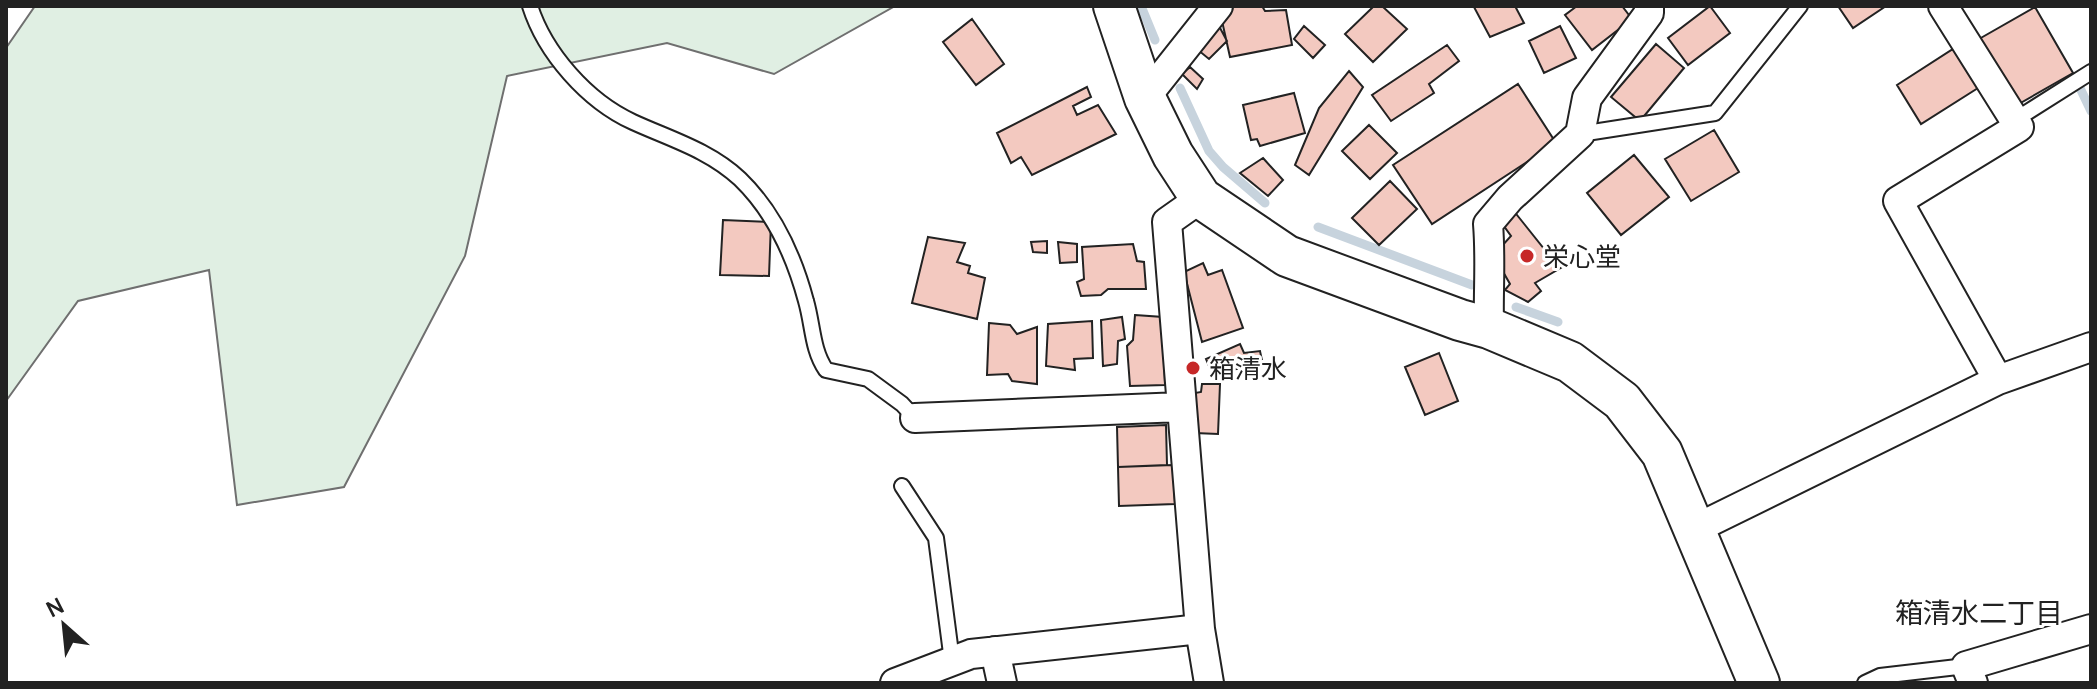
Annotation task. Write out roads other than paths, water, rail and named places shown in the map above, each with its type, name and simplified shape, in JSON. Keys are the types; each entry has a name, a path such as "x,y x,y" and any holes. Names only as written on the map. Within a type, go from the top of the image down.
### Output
{"street":[{"path":"1114,6 1145,98 1173,155 1201,198 1287,256 1489,328 1570,362 1622,401 1662,453 1759,683"},
{"path":"1145,98 1218,6"},
{"path":"1489,328 1488,286 1492,265 1488,224 1510,198 1580,134 1587,98 1649,13 1649,6"},
{"path":"1943,6 2019,127 1898,201 1998,380"},
{"path":"1201,198 1167,222 1200,629 1209,683"},
{"path":"1693,530 1998,380 2091,347"},
{"path":"915,418 1181,407"},
{"path":"895,683 971,654 1200,629"},
{"path":"1969,674 2091,629"},
{"path":"995,651 1002,683"}],"lane":[{"path":"530,6 544,39 585,90 629,120 711,155 739,178 764,205 787,247 806,301 818,358 826,370 868,379 902,404 915,418"},
{"path":"1580,134 1715,113 1800,6"},
{"path":"2015,120 2091,72"},
{"path":"902,486 936,538 952,661"},
{"path":"1865,683 1880,676 1969,674"}],"waterway":[{"path":"1141,6 1155,40"},
{"path":"1180,88 1209,151 1265,203"},
{"path":"2080,88 2091,111"},
{"path":"1318,227 1472,285"},
{"path":"1516,307 1558,322"}],"place":[{"name":"栄心堂","path":"1527,256"},
{"name":"箱清水","path":"1193,368"}],"district":[{"name":"箱清水二丁目","path":"1979,612"}]}
